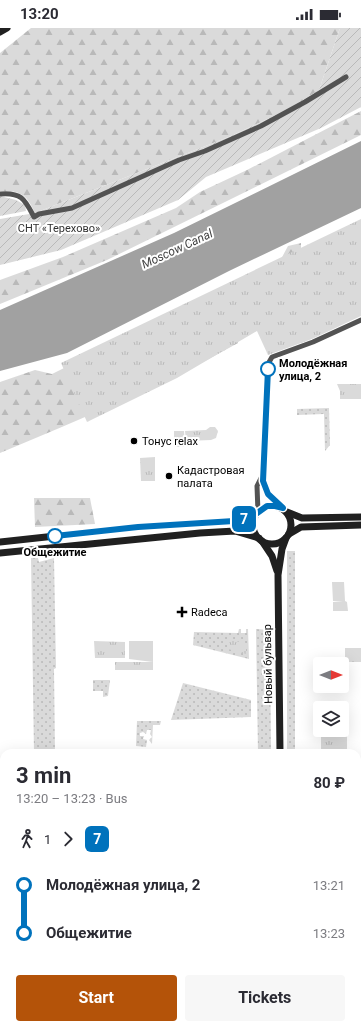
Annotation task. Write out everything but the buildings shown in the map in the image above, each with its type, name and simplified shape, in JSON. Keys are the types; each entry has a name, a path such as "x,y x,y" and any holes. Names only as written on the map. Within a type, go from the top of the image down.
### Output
{"main road":[{"path":"0,32 7,28"},
{"path":"0,542 138,527 234,521 257,513 267,506 275,506 302,518 361,517"},
{"path":"285,510 292,522 288,536"},
{"path":"257,513 253,526 260,539"},
{"path":"0,553 200,533 235,531 273,544 301,527 361,525"},
{"name":"Новый бульвар","path":"280,749 278,575 282,548 288,536"},
{"name":"Новый бульвар","path":"260,539 272,556 278,575"}],"street":[{"path":"0,194 17,195 25,201 34,217 39,214 63,211 152,174 174,162 205,151 261,126 346,77"},
{"path":"285,510 268,492 264,485 263,473 268,364 272,357 313,342 361,320"},
{"path":"257,513 257,486 263,473"}],"green space":[{"path":"31,28 340,28 319,90 289,109 231,136 35,213 29,202 22,195 13,191 0,191 0,53"},
{"name":"СНТ «Терехово»","path":"340,28 361,28 361,107 321,128 206,177 178,200 61,250 0,265 0,219 35,213 231,136 289,109 319,90"},
{"path":"361,111 361,135 107,260 0,304 0,280 63,257 176,208 200,192 247,170"},
{"path":"0,196 16,200 25,205 26,211 0,216"},
{"path":"361,219 361,316 312,339 268,355 257,331 177,378 87,422 61,363"},
{"path":"301,243 301,249 230,322 238,343 151,388 0,453 0,382 35,370 52,374 280,261 288,246"},
{"path":"337,384 361,384 361,399 340,399 340,391"},
{"path":"329,408 330,445 325,451 324,414 297,415 297,409"},
{"path":"210,427 215,427 218,431 216,438 211,440 186,441 185,431 206,430"},
{"path":"174,431 184,431 185,447 174,447"},
{"path":"155,457 155,481 141,481 140,458"},
{"path":"34,498 90,498 95,524 35,527"},
{"path":"287,551 295,551 295,749 287,749"},
{"path":"31,558 38,558 39,562 54,558 56,668 54,669 55,749 34,749"},
{"path":"332,582 344,582 345,601 347,602 348,611 333,611 333,602 343,601 333,601"},
{"path":"239,629 241,629 241,633 246,633 246,629 248,629 249,659 193,645 194,632 238,633"},
{"path":"256,629 270,630 271,749 258,749"},
{"path":"229,640 246,643 246,654 228,649"},
{"path":"94,641 125,642 125,658 95,658"},
{"path":"129,641 153,641 153,662 129,659"},
{"path":"345,648 361,648 361,662 349,662 349,657 345,657"},
{"path":"115,662 153,662 153,670 115,670"},
{"path":"93,680 110,680 108,696 103,697 103,691 93,691"},
{"path":"183,683 251,700 251,717 171,720"},
{"path":"137,721 161,721 160,725 153,725 152,744 149,740 152,737 150,734 151,730 147,730 146,734 143,732 140,733 140,736 144,736 143,739 147,740 146,747 136,746"},
{"path":"321,737 347,737 347,749 321,749"}],"water":[{"name":"Moscow Canal","path":"361,141 361,208 229,271 67,353 0,371 0,310 174,233"}],"bus line":[{"name":"7","path":"55,536 138,527 234,521 253,516 267,506 271,505 283,508 268,494 263,481 263,473 265,469 268,369"}],"place":[{"name":"Молодёжная улица, 2","path":"268,369"},
{"name":"Тонус relax","path":"134,441"},
{"name":"Кадастровая палата","path":"169,476"},
{"name":"Общежитие","path":"55,536"},
{"name":"Radeca","path":"182,612"}]}
